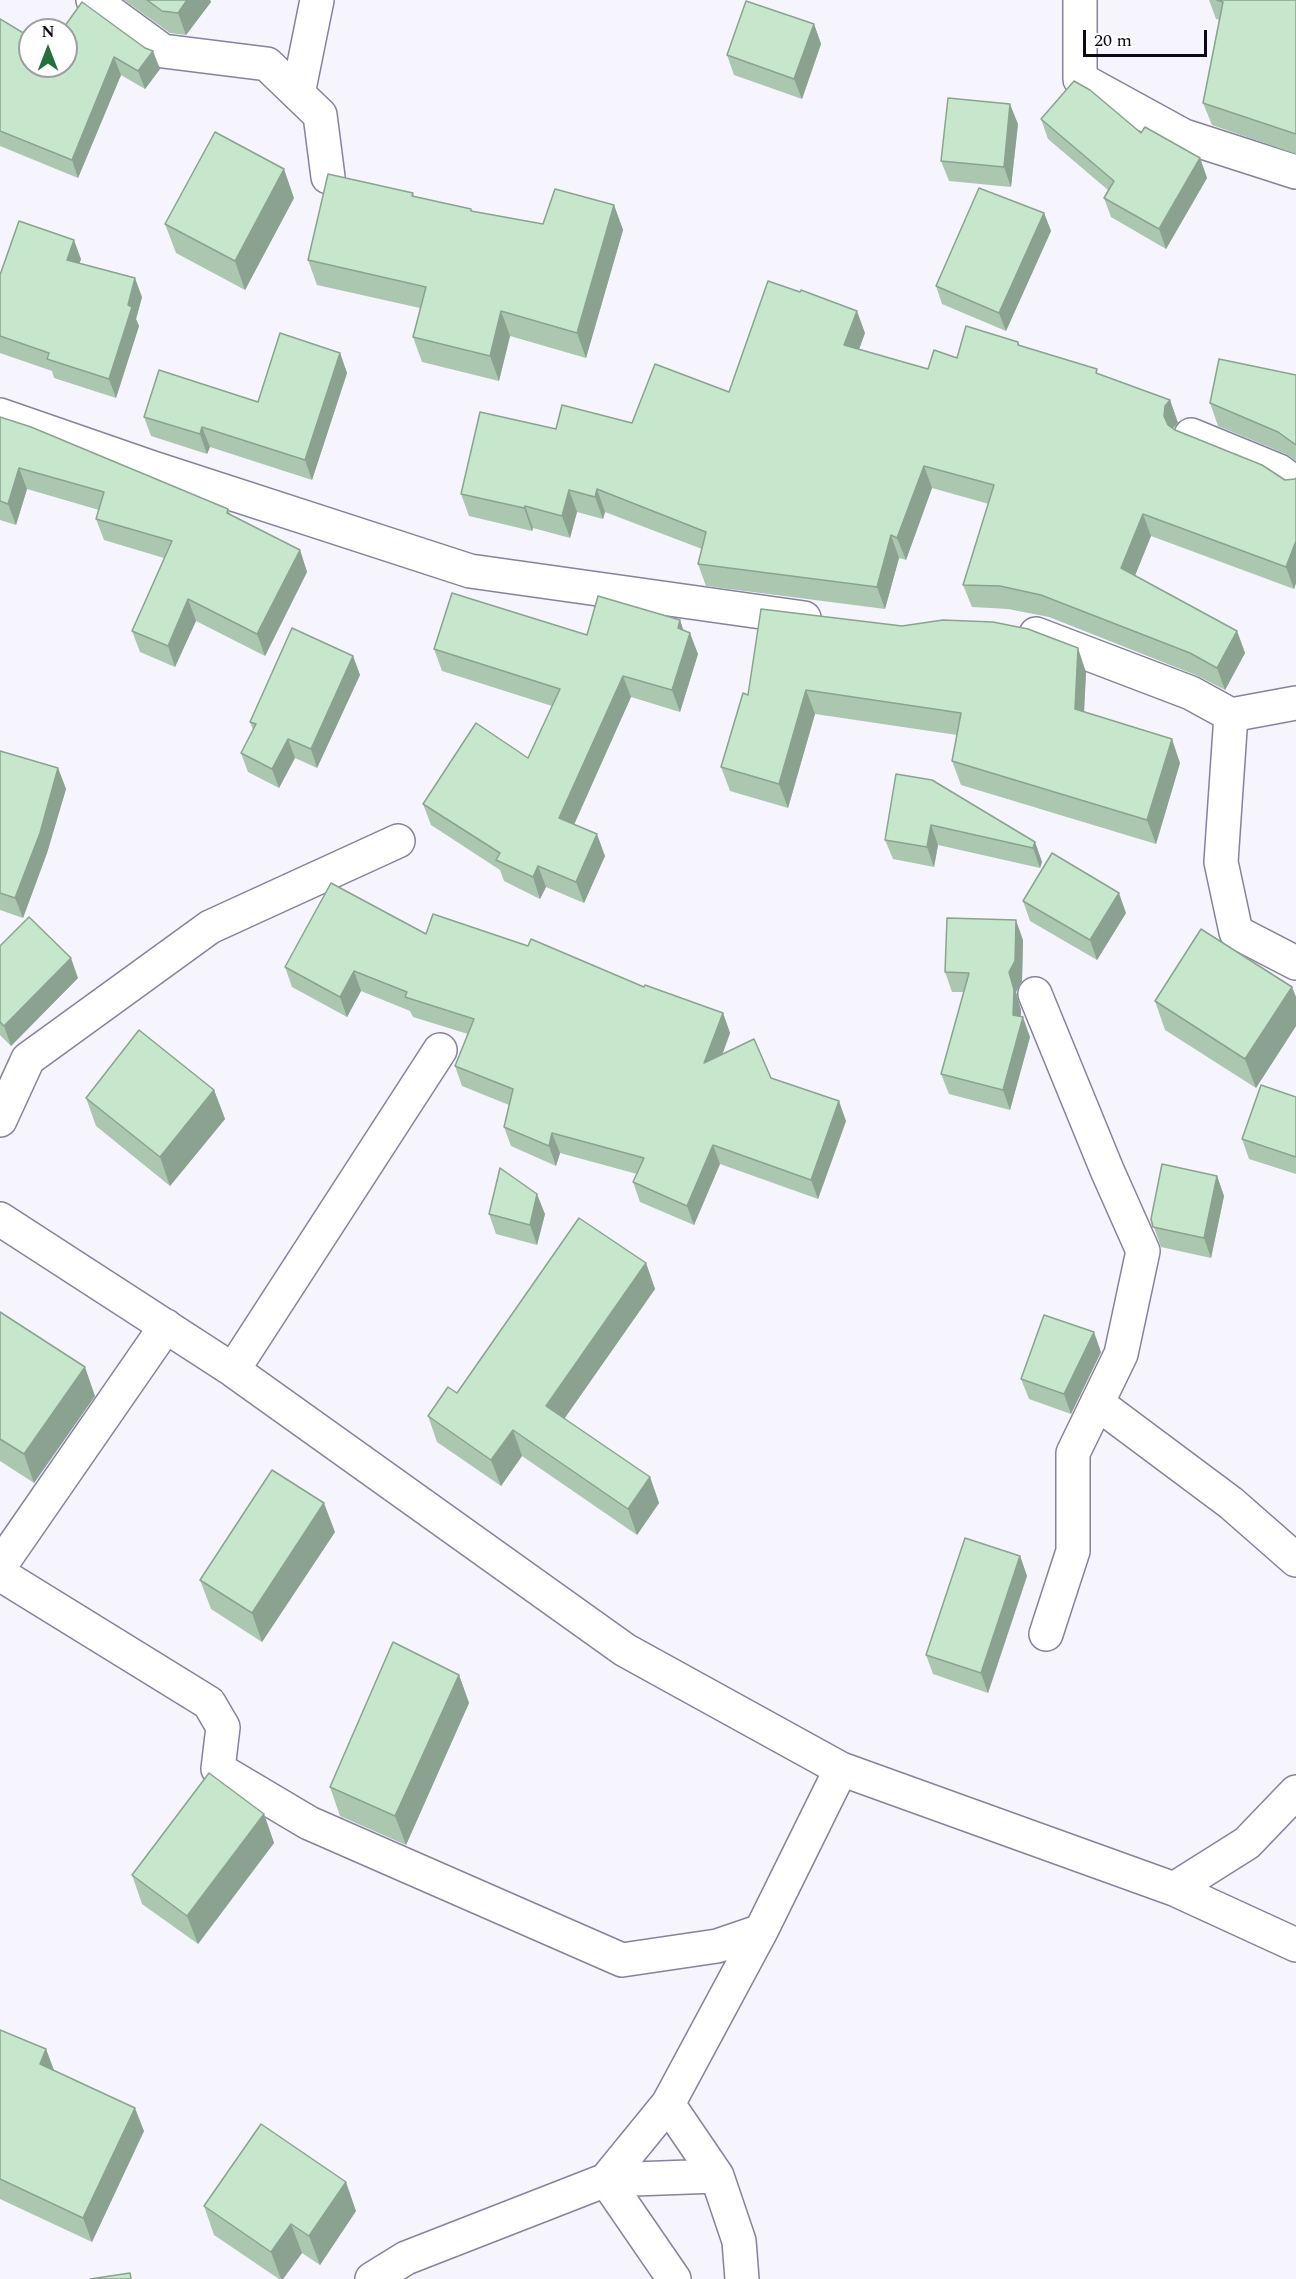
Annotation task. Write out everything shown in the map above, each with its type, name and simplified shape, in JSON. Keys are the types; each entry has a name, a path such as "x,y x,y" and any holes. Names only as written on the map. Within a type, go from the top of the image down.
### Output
{"street":[{"path":"93,0 163,51 267,64 320,115 328,177"},
{"path":"298,94 317,0"},
{"path":"1080,0 1080,79 1184,136 1296,172"},
{"path":"0,415 165,472 470,571 838,622"},
{"path":"1191,435 1279,471 1296,484"},
{"path":"1004,627 1052,639 1191,693 1231,715 1296,703"},
{"path":"1231,715 1221,862 1236,932 1296,963"},
{"path":"0,1120 28,1059 210,927 398,841"},
{"path":"1035,994 1107,1170 1143,1251 1121,1354 1073,1453 1073,1551 1046,1634"},
{"path":"233,1370 440,1050"},
{"path":"0,1219 233,1370 625,1650 841,1768 1174,1889 1296,1945"},
{"path":"0,1566 166,1326"},
{"path":"1097,1403 1231,1503 1296,1560"},
{"path":"0,1574 209,1703 223,1727 218,1768 309,1823 622,1960 717,1946 760,1931"},
{"path":"606,2180 668,2104 760,1931 841,1768"},
{"path":"1174,1889 1247,1843 1296,1792"},
{"path":"668,2104 717,2176 739,2241 742,2279"},
{"path":"372,2279 416,2254 606,2180 717,2176"},
{"path":"606,2180 674,2279"}],"building":[{"path":"147,0 187,0 178,13 162,11"},
{"path":"1217,0 1296,0 1296,134 1203,103 1223,2"},
{"path":"746,1 814,24 794,79 727,55"},
{"path":"82,2 145,48 153,51 138,71 114,57 72,160 0,131 0,19 18,30 18,78 78,78 78,18 71,18"},
{"path":"1074,81 1090,90 1141,133 1145,127 1200,158 1159,229 1104,198 1114,181 1041,119"},
{"path":"948,98 1010,104 1004,167 941,161"},
{"path":"215,132 284,169 235,261 165,224"},
{"path":"328,174 413,193 412,196 471,209 471,211 543,224 555,189 614,205 577,333 501,311 490,356 413,337 426,287 308,260"},
{"path":"979,188 1044,213 999,313 936,286"},
{"path":"19,221 74,240 67,260 135,278 128,305 132,307 109,379 47,359 49,353 0,336 0,275"},
{"path":"768,281 800,292 801,290 857,311 844,345 928,369 934,350 957,358 966,326 1018,342 1018,345 1097,369 1096,373 1170,400 1165,406 1164,416 1168,425 1175,430 1262,465 1285,480 1296,478 1296,541 1286,567 1143,514 1121,568 1237,631 1217,668 1190,653 1041,595 1000,586 963,585 994,485 924,466 897,538 891,535 877,587 698,564 706,532 597,489 595,497 569,490 562,516 525,506 524,508 461,494 480,412 556,429 562,405 632,423 655,364 729,392"},
{"path":"280,333 340,353 305,460 202,427 200,434 144,417 159,370 258,402"},
{"path":"1219,359 1296,375 1296,445 1278,432 1210,403"},
{"path":"0,417 31,427 228,509 227,513 300,550 257,634 188,599 168,646 132,631 172,541 96,519 104,492 19,468 8,504 0,501"},
{"path":"452,593 587,635 598,596 680,620 678,628 690,633 672,690 623,676 559,818 597,834 576,882 538,866 533,877 496,860 500,853 423,804 476,723 528,758 560,689 434,649"},
{"path":"761,609 902,626 943,620 993,622 1028,629 1078,648 1075,709 1172,739 1147,820 952,761 961,713 806,690 779,784 721,767 743,693 748,695"},
{"path":"292,628 353,656 311,749 288,739 272,769 241,753 256,724 250,722"},
{"path":"0,751 58,768 40,833 15,898 0,893"},
{"path":"896,774 932,780 1035,842 1033,848 931,825 927,847 885,840"},
{"path":"1052,853 1119,893 1090,940 1023,901"},
{"path":"331,883 426,934 433,914 528,946 531,939 644,987 645,985 723,1013 704,1063 754,1039 771,1078 839,1101 811,1180 713,1145 687,1206 633,1182 644,1158 552,1133 549,1146 504,1127 513,1089 455,1066 474,1019 405,997 407,992 354,971 340,997 285,967"},
{"path":"29,917 71,958 4,1026 0,1022 0,946"},
{"path":"947,918 1016,920 1015,961 1009,972 1014,990 1013,1015 1023,1017 1003,1090 941,1074 969,973 945,972"},
{"path":"1201,929 1292,987 1245,1059 1155,1001"},
{"path":"139,1030 214,1090 160,1157 86,1098"},
{"path":"1261,1085 1296,1097 1296,1157 1242,1139"},
{"path":"1162,1164 1217,1176 1204,1238 1153,1227 1151,1219"},
{"path":"500,1168 537,1194 530,1225 489,1214"},
{"path":"579,1218 646,1263 546,1406 650,1477 628,1509 513,1430 491,1460 428,1416 448,1387 457,1393"},
{"path":"0,1312 85,1367 24,1454 0,1439"},
{"path":"1044,1315 1094,1332 1064,1394 1021,1379"},
{"path":"272,1470 324,1503 252,1613 200,1580"},
{"path":"965,1538 1020,1556 981,1673 926,1655"},
{"path":"393,1642 459,1675 395,1816 330,1787"},
{"path":"209,1773 264,1814 187,1916 132,1875"},
{"path":"0,2030 46,2049 40,2064 135,2108 83,2218 0,2179"},
{"path":"261,2124 346,2182 309,2236 291,2224 271,2252 204,2206"},
{"path":"130,2273 131,2279 90,2279"}]}
